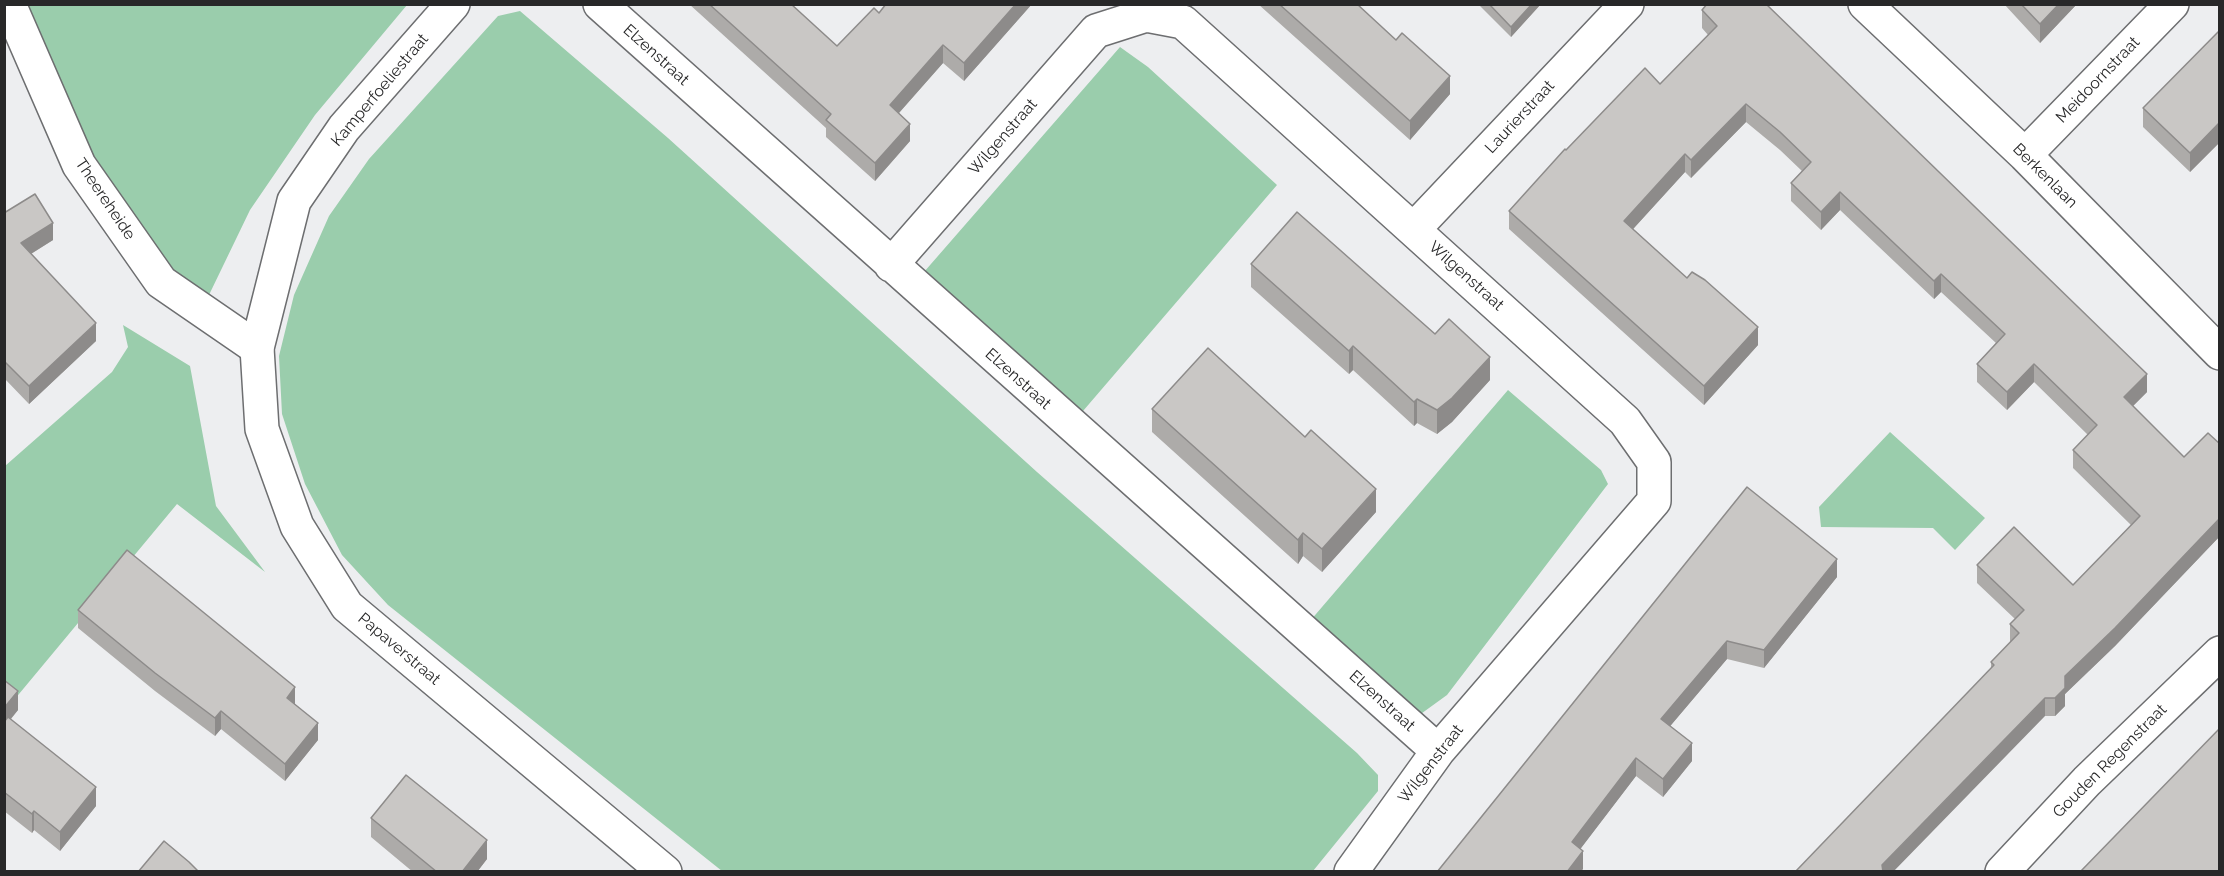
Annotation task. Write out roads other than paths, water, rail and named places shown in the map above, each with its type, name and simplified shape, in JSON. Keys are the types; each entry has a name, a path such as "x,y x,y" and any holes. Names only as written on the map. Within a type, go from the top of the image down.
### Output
{"street":[{"name":"Theereheide","path":"9,4 79,165 161,282 257,348"},
{"name":"Kamperfoeliestraat","path":"257,348 294,201 344,128 453,4"},
{"name":"Elzenstraat","path":"600,4 1438,751"},
{"name":"Laurierstraat","path":"1414,229 1627,4"},
{"name":"Berkenlaan","path":"1865,4 2025,154 2220,353"},
{"name":"Meidoornstraat","path":"2025,154 2172,4"},
{"name":"Wilgenstraat","path":"891,265 1096,31 1146,15 1183,22 1625,421 1654,462 1654,501 1438,751 1351,872"},
{"name":"Papaverstraat","path":"257,348 262,429 297,526 347,606 665,872"},
{"name":"Gouden Regenstraat","path":"2002,872 2087,781 2220,653"}]}
